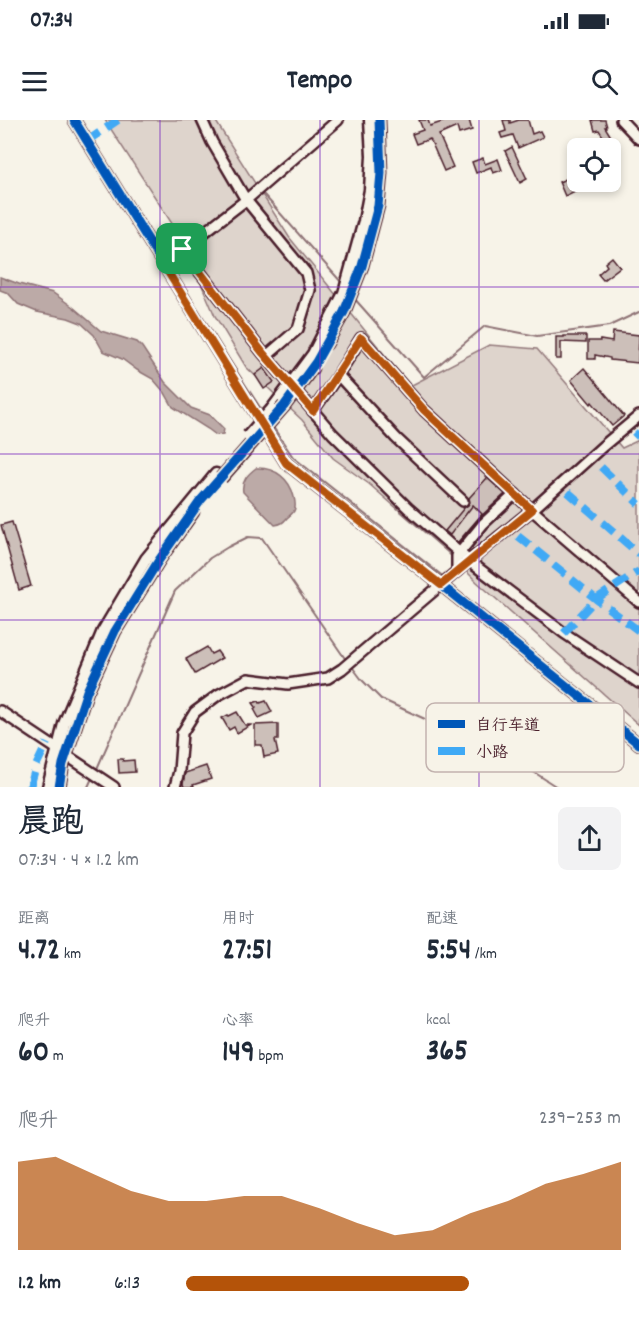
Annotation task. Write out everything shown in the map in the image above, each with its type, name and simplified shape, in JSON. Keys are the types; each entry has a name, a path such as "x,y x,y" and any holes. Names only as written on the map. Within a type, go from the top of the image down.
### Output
{"main road":[{"path":"59,787 63,764 87,691 115,631 159,560 201,500 313,354 344,292 364,221 370,190 372,156 370,120"},
{"path":"48,787 61,753 64,724 103,631 146,559 284,406 316,362 344,312 362,266 378,206 381,173 379,120"}],"street":[{"path":"74,120 286,463 588,703"},
{"path":"202,120 212,142 246,200 306,273 310,290 298,329 269,354"},
{"path":"163,264 246,200 338,120"},
{"path":"621,120 639,139"},
{"path":"182,249 263,353 333,434 408,508 469,561 564,633 639,683"},
{"path":"313,411 361,338 424,410 532,510 639,602"},
{"path":"338,375 396,438 463,501"},
{"path":"175,787 179,771 182,733 195,712 218,695 248,679 288,684 328,678 342,669 532,510 639,416"},
{"path":"457,571 457,556 483,524 515,494"},
{"path":"0,711 114,787"},
{"path":"624,732 639,744"}],"shaded area":[{"path":"105,120 215,120 289,237 410,386 489,345 537,349 622,448 639,440 639,725 624,712 624,703 614,703 369,484 333,458 302,420 246,367 215,316 182,239"},
{"path":"0,277 53,293 101,331 137,342 165,382 191,408 210,415 224,429 223,434 216,435 173,407 153,379 122,359 103,351 94,335 81,323 37,312 18,304 8,293 0,290"},
{"path":"256,468 263,468 281,475 292,491 295,509 280,524 275,525 243,492 246,478"}],"building":[{"path":"419,120 428,120 430,126 448,120 469,120 472,130 459,134 457,127 439,135 453,167 444,171 430,139 416,144 412,134 423,130"},
{"path":"503,120 510,120 510,123 528,120 532,134 540,131 543,137 518,148 513,135 502,138 500,133 506,131"},
{"path":"592,120 605,120 607,127 605,127 612,138 604,138 599,130 595,131"},
{"path":"512,147 527,179 520,183 505,151"},
{"path":"483,158 485,164 498,159 502,170 493,173 491,167 476,173 472,162"},
{"path":"567,179 567,192 573,192 565,196 559,182"},
{"path":"612,257 620,267 603,280 598,274 607,266 605,263"},
{"path":"613,332 639,335 638,363 610,360 610,358 595,355 595,359 588,359 588,341 612,342"},
{"path":"586,336 586,343 561,342 561,359 556,359 556,337"},
{"path":"264,368 274,382 264,389 255,375"},
{"path":"584,368 624,416 612,426 571,380"},
{"path":"487,478 505,494 478,519 459,543 458,542 482,514 473,505 450,535 445,531 468,505 469,498"},
{"path":"12,522 31,586 19,590 1,525"},
{"path":"207,647 211,654 217,651 222,658 195,674 186,659"},
{"path":"259,701 260,703 266,701 272,712 259,718 253,703"},
{"path":"237,712 245,725 251,725 237,733 234,727 229,730 222,718"},
{"path":"278,724 278,740 275,740 278,754 264,757 262,745 255,745 255,725"},
{"path":"118,759 134,760 135,772 119,773"},
{"path":"206,766 211,779 193,785 194,787 184,787 185,773"}],"waterway":[{"path":"252,201 264,195 342,283"},
{"path":"189,253 247,205"},
{"path":"171,268 185,257"},
{"path":"186,293 263,412"},
{"path":"353,297 424,377 485,326 537,336 609,326 639,312"},
{"path":"273,427 293,457 445,578"},
{"path":"96,771 175,591 210,558 248,537 262,538 346,660"},
{"path":"350,664 381,699 426,719"},
{"path":"534,772 557,787"},
{"path":"88,787 93,776"}],"marked path":[{"path":"87,141 118,120"},
{"path":"634,432 639,437"},
{"path":"601,467 639,504"},
{"path":"568,492 639,554"},
{"path":"518,536 639,631"},
{"path":"564,633 596,599 639,571"},
{"path":"30,787 36,766 47,743"}],"cycle path":[{"path":"74,120 286,463 588,703"},
{"path":"59,787 63,764 87,691 115,631 159,560 201,500 284,406 316,362 344,312 362,266 378,206 381,173 379,120"},
{"path":"624,732 639,744"}],"route":[{"path":"182,249 263,353 313,411 361,338 424,410 532,510 441,585 286,463 163,264 182,249"}]}
